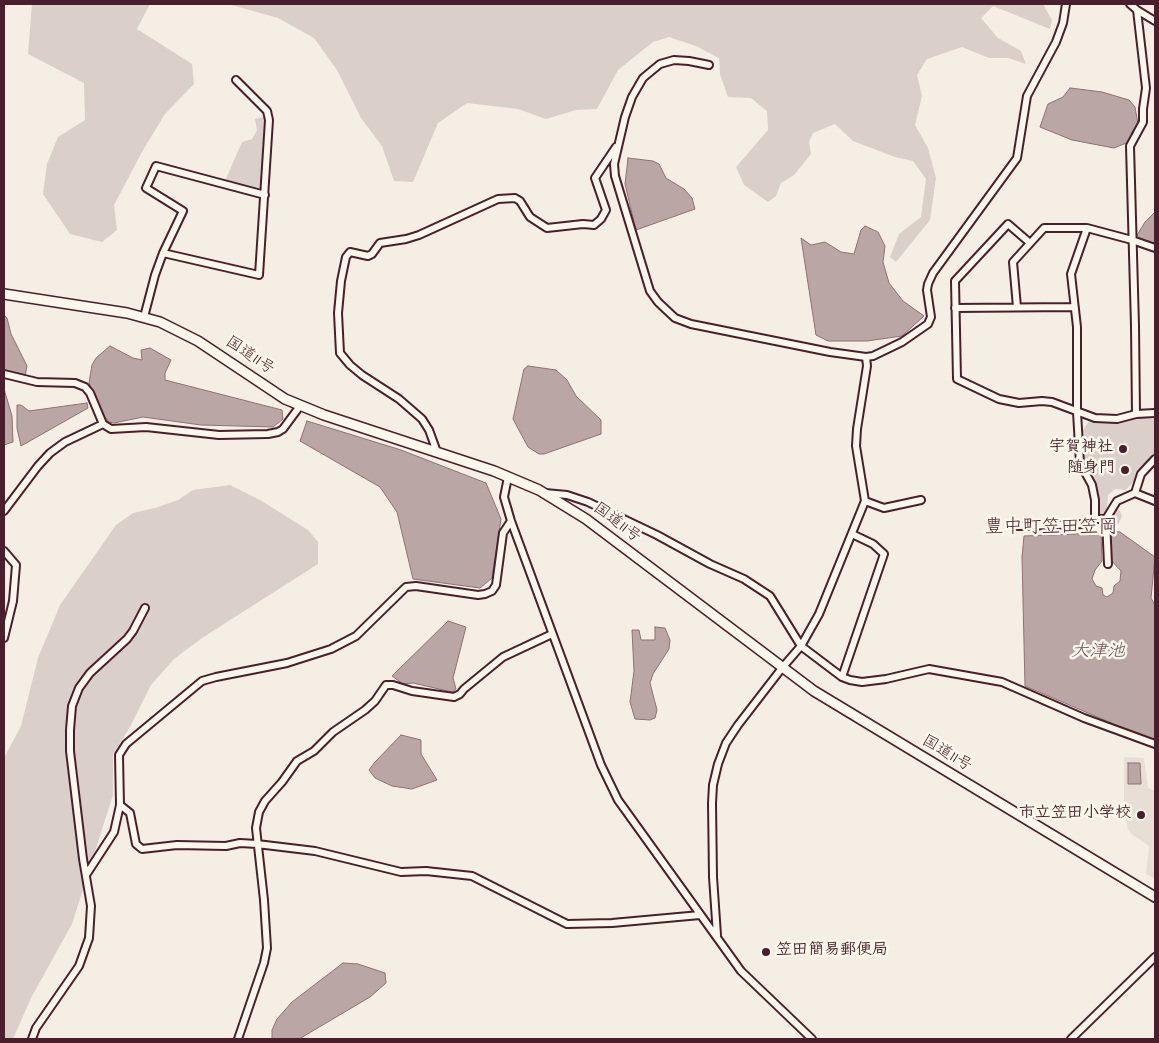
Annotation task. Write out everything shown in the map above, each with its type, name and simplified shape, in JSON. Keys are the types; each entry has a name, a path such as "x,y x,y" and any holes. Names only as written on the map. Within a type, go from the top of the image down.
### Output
{"highway":[{"name":"国道11号","path":"4,294 144,317 186,334 275,393 300,406 508,476 544,493 586,519 782,668 846,712 1155,897"}],"street":[{"path":"709,65 674,60 660,64 643,78 632,97 625,117 614,164 615,176 650,291 671,315 691,324 866,358 902,342 928,324 930,317 927,290 933,273 1017,158 1027,96 1056,42 1064,23 1066,4"},
{"path":"1130,4 1155,21"},
{"path":"1136,414 1130,146 1143,122 1142,109 1146,88 1137,10"},
{"path":"163,253 259,275 270,120 267,111 236,80"},
{"path":"437,452 429,430 422,419 399,399 350,365 340,353 338,313 341,281 346,257 350,252 368,256 372,254 380,243 419,235 498,199 515,198 520,201 530,217 547,228 583,224 594,225 601,219 606,210 596,178 619,142"},
{"path":"144,317 163,253 183,211 146,188 156,166 265,195"},
{"path":"1030,242 1008,224 956,281 957,380 1000,399 1019,403 1052,402 1096,418 1117,419 1136,414 1155,413"},
{"path":"1016,307 1013,262 1044,228 1087,228 1155,248"},
{"path":"1087,228 1071,274 1073,307 1077,327 1077,412 1080,463 1092,485 1096,500 1095,519"},
{"path":"955,308 1073,307"},
{"path":"718,939 713,877 712,803 713,785 718,764 726,744 738,725 801,646 819,614 865,501 856,446 867,366 866,358"},
{"path":"4,374 37,382 75,383 85,386 90,393 103,424 111,430 146,427 219,435 268,434 283,430 300,406"},
{"path":"4,510 50,453 65,442 103,424"},
{"path":"1135,493 1141,474 1155,459"},
{"path":"508,476 504,497 511,521 601,765 618,800 741,971 812,1039"},
{"path":"544,493 567,494 588,502 657,535 710,564 744,579 770,596 801,646 850,680 862,682 886,679 929,669 1002,682 1084,718 1155,744"},
{"path":"1108,564 1106,519 1117,501 1135,493 1155,501"},
{"path":"865,501 884,508 921,500"},
{"path":"1018,526 1088,524 1095,519 1106,519"},
{"path":"86,875 114,832 120,805 119,755 126,744 202,682 216,677 287,663 331,648 356,636 406,587 416,586 478,595 492,592 496,585 503,533 511,521"},
{"path":"842,676 884,554 873,544 852,534"},
{"path":"4,551 16,565 13,601 4,638"},
{"path":"32,1039 36,1028 80,966 89,938 91,906 70,751 72,706 79,688 90,673 127,639 145,608"},
{"path":"238,1039 264,963 267,948 256,828 259,812 265,801 297,761 320,747 333,732 365,710 386,685 393,685 412,691 454,696 460,694 504,657 552,634"},
{"path":"120,805 130,813 136,844 142,849 177,845 257,844 316,851 400,872 426,871 472,876 567,924 612,923 700,915"},
{"path":"1071,1039 1155,957"}],"shaded area":[{"path":"32,4 150,4 137,29 192,64 194,84 165,114 143,150 114,205 117,230 102,242 70,234 43,194 47,164 58,137 85,120 84,83 28,54"},
{"path":"228,4 1043,4 1052,20 1050,29 993,6 981,18 998,38 1021,51 1026,64 1008,58 989,58 962,47 927,59 917,75 922,96 915,125 928,148 936,178 930,220 896,262 890,257 899,234 921,217 926,179 913,161 895,157 853,141 835,124 813,133 809,142 811,154 794,175 781,183 776,196 768,202 744,185 736,167 768,130 767,111 751,98 728,97 720,74 719,58 696,46 669,37 653,42 618,70 597,109 576,110 546,119 518,109 467,103 438,123 413,182 394,181 382,146 361,118 337,70 314,38 278,18"},
{"path":"264,117 262,187 258,189 225,181 242,142 252,139 257,130 255,119"},
{"path":"1137,417 1155,419 1155,465 1149,472 1135,480 1126,490 1115,489 1108,495 1107,509 1109,511 1115,509 1120,511 1122,516 1119,523 1114,526 1098,523 1091,518 1093,504 1087,472 1082,461 1083,430 1089,421 1124,422"},
{"path":"230,485 260,500 308,530 318,542 318,564 202,638 174,659 151,685 130,727 113,754 113,795 72,924 31,998 13,1039 4,1039 4,758 21,726 38,658 60,605 116,525 133,513 178,500 193,490"},
{"name":"市立笠田小学校","path":"1124,757 1144,758 1148,788 1155,791 1155,879 1146,874 1149,846 1128,830 1124,800"}],"water":[{"path":"1070,88 1102,92 1129,100 1135,107 1138,124 1131,141 1114,148 1072,140 1040,127 1048,104 1063,97"},
{"path":"628,158 653,161 659,164 666,178 684,189 692,198 695,209 636,230 625,184"},
{"path":"1155,212 1155,245 1136,237 1145,222"},
{"path":"865,226 878,232 885,246 883,262 889,283 903,301 924,316 902,336 867,341 828,341 816,335 801,238 811,245 825,242 841,252 854,254 861,230"},
{"path":"4,315 7,318 11,334 27,366 25,376 4,370"},
{"path":"110,346 133,358 142,360 141,350 150,348 171,360 165,373 165,380 282,410 283,419 273,427 201,425 143,417 114,423 109,422 104,416 89,383 92,365 96,358"},
{"path":"528,366 556,370 567,380 576,396 601,420 601,434 544,454 539,454 528,447 513,419 524,369"},
{"path":"4,389 12,416 13,442 4,445"},
{"path":"87,403 88,408 21,446 17,428 17,405 21,405 29,411"},
{"path":"307,421 401,450 486,483 501,519 492,578 480,588 413,579 397,512 380,487 300,441"},
{"name":"大津池","path":"1108,531 1120,532 1155,557 1151,598 1155,605 1155,739 1137,734 1025,686 1022,557 1024,536 1101,533 1102,561 1095,570 1092,579 1096,586 1102,588 1103,595 1107,597 1113,593 1114,586 1120,581 1121,571 1110,559"},
{"path":"448,621 466,627 453,678 456,689 452,692 413,683 403,684 392,676"},
{"path":"655,627 665,628 670,640 669,649 653,674 650,683 657,710 655,718 650,720 635,719 630,702 634,671 632,630 639,630 641,640 655,640"},
{"path":"401,735 421,740 421,754 437,780 412,789 392,786 375,778 369,770"},
{"path":"1128,763 1140,763 1141,784 1128,784"},
{"path":"343,963 358,964 385,973 386,983 370,997 299,1039 272,1039 272,1030 277,1019 292,1002"}],"place":[{"name":"宇賀神社","path":"1123,449"},
{"name":"随身門","path":"1125,470"},
{"name":"市立笠田小学校","path":"1141,815"},
{"name":"笠田簡易郵便局","path":"766,952"}],"district":[{"name":"豊中町笠田笠岡","path":"1051,529"}]}
